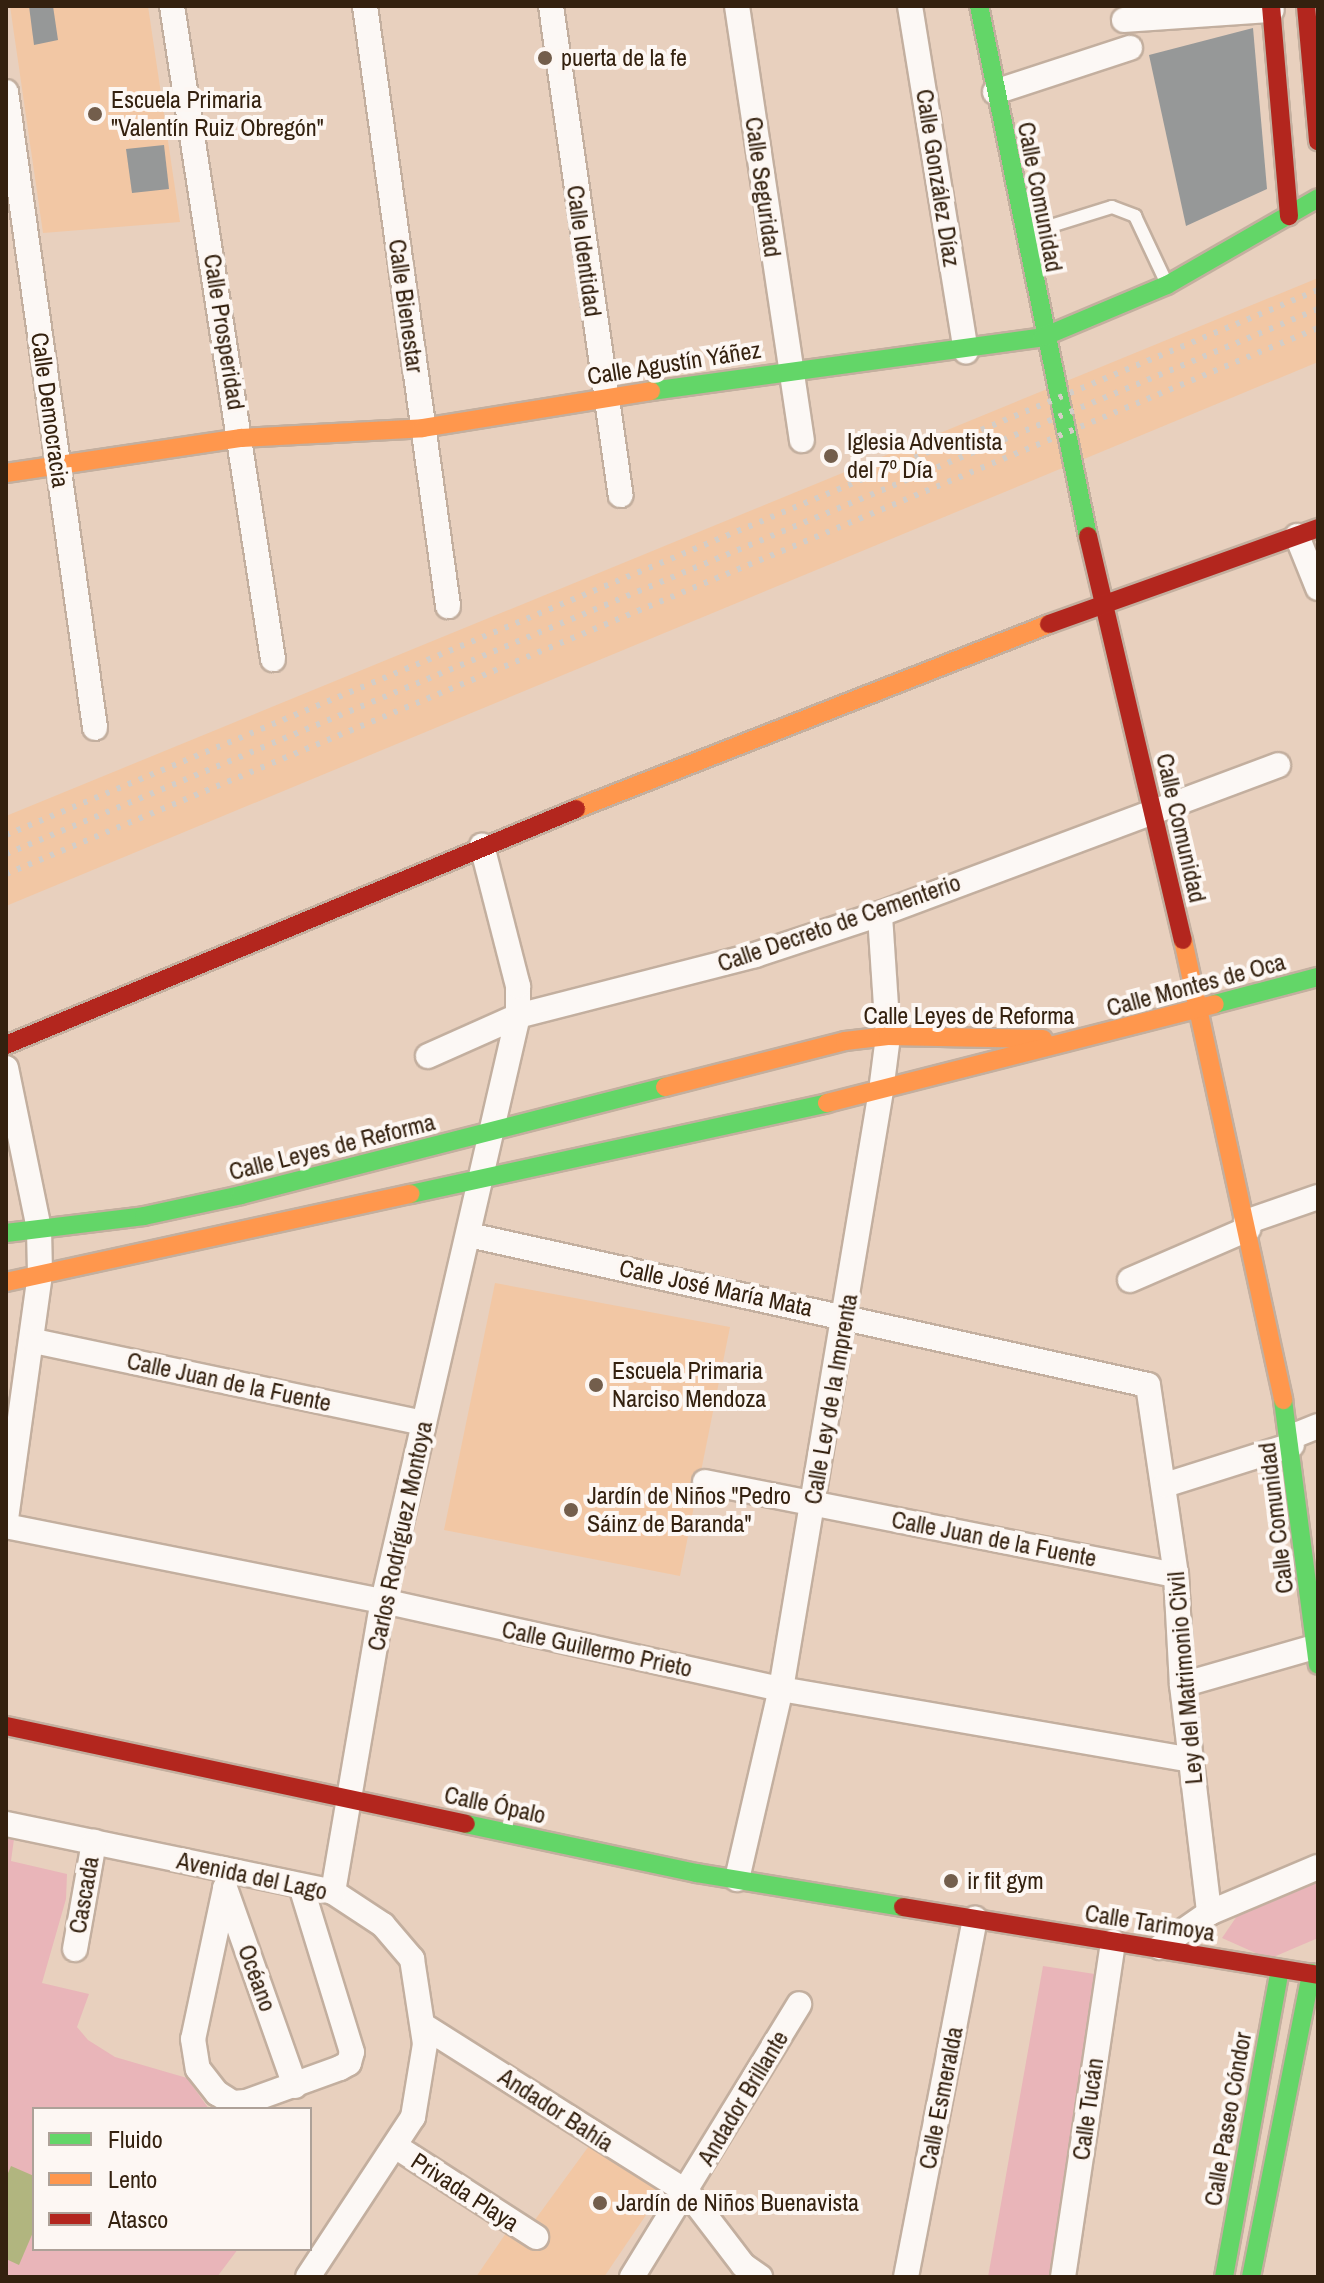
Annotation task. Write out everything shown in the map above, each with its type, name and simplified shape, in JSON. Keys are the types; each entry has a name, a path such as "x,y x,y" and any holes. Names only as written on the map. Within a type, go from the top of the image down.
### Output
{"street":[{"name":"Calle Prosperidad","path":"172,6 273,659"},
{"name":"Calle Bienestar","path":"365,6 448,606"},
{"name":"Calle Identidad","path":"551,6 604,399 621,495"},
{"name":"Calle Seguridad","path":"737,6 788,369 802,440"},
{"name":"Calle González Díaz","path":"910,6 966,351"},
{"name":"Calle Comunidad","path":"979,6 1043,337 1199,1010 1292,1441 1317,1653"},
{"path":"1309,7 1318,141"},
{"path":"1124,20 1271,8 1289,216"},
{"path":"995,92 1130,48"},
{"name":"Calle Democracia","path":"6,92 95,728"},
{"name":"Calle Agustín Yáñez","path":"6,473 241,438 423,428 788,369 966,351 1043,337 1167,285 1318,198"},
{"path":"6,1045 482,846 1104,603 1307,532 1318,588"},
{"name":"Calle Decreto de Cementerio","path":"428,1056 518,1016 755,955 880,914 1152,808 1278,765"},
{"name":"Carlos Rodríguez Montoya","path":"333,1892 383,1601 518,1016 518,986 482,846"},
{"name":"Calle Ley de la Imprenta","path":"737,1879 781,1689 847,1316 881,1091 888,1036 880,914"},
{"name":"Calle Montes de Oca","path":"1087,1039 1318,977"},
{"name":"Calle Leyes de Reforma","path":"6,1233 144,1216 491,1132 787,1054 888,1036 1087,1039"},
{"name":"Calle Leyes de Reforma","path":"6,1282 479,1182 881,1091 1087,1039"},
{"path":"6,1068 39,1229 40,1274 34,1341 6,1523"},
{"path":"1130,1280 1247,1225 1318,1197"},
{"name":"Calle José María Mata","path":"469,1235 847,1316 1148,1385"},
{"name":"Calle Juan de la Fuente","path":"34,1341 423,1423"},
{"name":"Ley del Matrimonio Civil","path":"1148,1385 1176,1575 1182,1685 1209,1913"},
{"path":"1165,1485 1292,1441 1318,1426"},
{"name":"Calle Juan de la Fuente","path":"705,1482 1176,1575"},
{"name":"Calle Guillermo Prieto","path":"6,1523 383,1601 781,1689 1191,1760"},
{"path":"1182,1685 1317,1653"},
{"name":"Calle Ópalo","path":"6,1726 737,1879 975,1919"},
{"name":"Avenida del Lago","path":"6,1824 94,1842 227,1879 333,1892 383,1925 412,1959 424,2026 421,2085 413,2117 315,2274"},
{"name":"Cascada","path":"75,1949 94,1842"},
{"path":"1160,1947 1209,1913 1318,1867"},
{"path":"227,1879 199,1998 193,2039 198,2069 217,2093 233,2103 295,2086 349,2063 352,2052 301,1886"},
{"name":"Océano","path":"227,1879 295,2086"},
{"name":"Calle Tarimoya","path":"975,1919 1315,1974"},
{"name":"Calle Esmeralda","path":"906,2277 975,1919"},
{"name":"Calle Tucán","path":"1068,2276 1113,1942"},
{"name":"Calle Paseo Cóndor","path":"1224,2277 1280,1969"},
{"path":"1251,2277 1315,1974"},
{"name":"Andador Brillante","path":"632,2277 688,2193 799,2004"},
{"name":"Andador Bahía","path":"424,2026 688,2193"},
{"name":"Privada Playa","path":"395,2146 536,2237"},
{"path":"688,2193 743,2265 760,2277"}],"lane":[{"path":"1023,235 1112,207 1135,216 1167,285"}],"shaded area":[{"name":"Escuela Primaria \"Valentín Ruiz Obregón\"","path":"10,6 148,6 180,222 43,233"},
{"path":"1318,278 1318,362 6,906 6,816"},
{"name":"Escuela Primaria Narciso Mendoza","path":"495,1283 730,1327 680,1576 444,1530"},
{"path":"6,1837 14,1839 11,1861 67,1874 66,1899 42,1983 89,1994 77,2027 88,2040 115,2057 187,2078 208,2107 32,2107 32,2251 236,2251 217,2277 6,2277"},
{"path":"1318,1877 1318,1938 1269,1959 1222,1938 1237,1916"},
{"path":"1043,1966 1114,1977 1055,2277 988,2277"},
{"name":"Jardín de Niños Buenavista","path":"594,2139 665,2187 604,2277 476,2277 515,2220 529,2228"},
{"path":"11,2166 32,2175 32,2235 19,2265 6,2259 6,2178"}],"building":[{"path":"29,6 53,6 58,40 34,45"},
{"path":"1253,28 1267,189 1186,226 1149,55"},
{"path":"164,145 169,189 132,193 126,149"}],"railway":[{"path":"6,835 1318,290"},
{"path":"6,854 1318,309"},
{"path":"6,874 1318,328"}],"traffic: fast":[{"path":"979,6 1088,536"},
{"path":"651,391 1043,337 1167,285 1318,198"},
{"path":"1215,1004 1318,977"},
{"path":"6,1233 144,1216 241,1195 665,1087"},
{"path":"411,1194 827,1103"},
{"path":"1283,1400 1318,1665"},
{"path":"466,1824 697,1873 903,1907"},
{"path":"1224,2277 1280,1969"},
{"path":"1251,2277 1311,1973"}],"traffic: slow":[{"path":"6,473 241,438 423,428 651,391"},
{"path":"576,809 1049,624"},
{"path":"1183,940 1283,1400"},
{"path":"827,1103 1215,1004"},
{"path":"665,1087 845,1041 888,1036 1043,1039"},
{"path":"6,1282 411,1194"}],"traffic: jam":[{"path":"1271,6 1289,216"},
{"path":"1306,6 1318,141"},
{"path":"1049,624 1318,528"},
{"path":"1088,536 1183,940"},
{"path":"6,1045 576,809"},
{"path":"6,1726 466,1824"},
{"path":"903,1907 1318,1975"}],"place":[{"name":"puerta de la fe","path":"545,58"},
{"name":"Escuela Primaria \"Valentín Ruiz Obregón\"","path":"95,114"},
{"name":"Iglesia Adventista del 7º Día","path":"831,456"},
{"name":"Escuela Primaria Narciso Mendoza","path":"596,1385"},
{"name":"Jardín de Niños \"Pedro Sáinz de Baranda\"","path":"571,1510"},
{"name":"ir fit gym","path":"951,1881"},
{"name":"Jardín de Niños Buenavista","path":"600,2203"}]}
